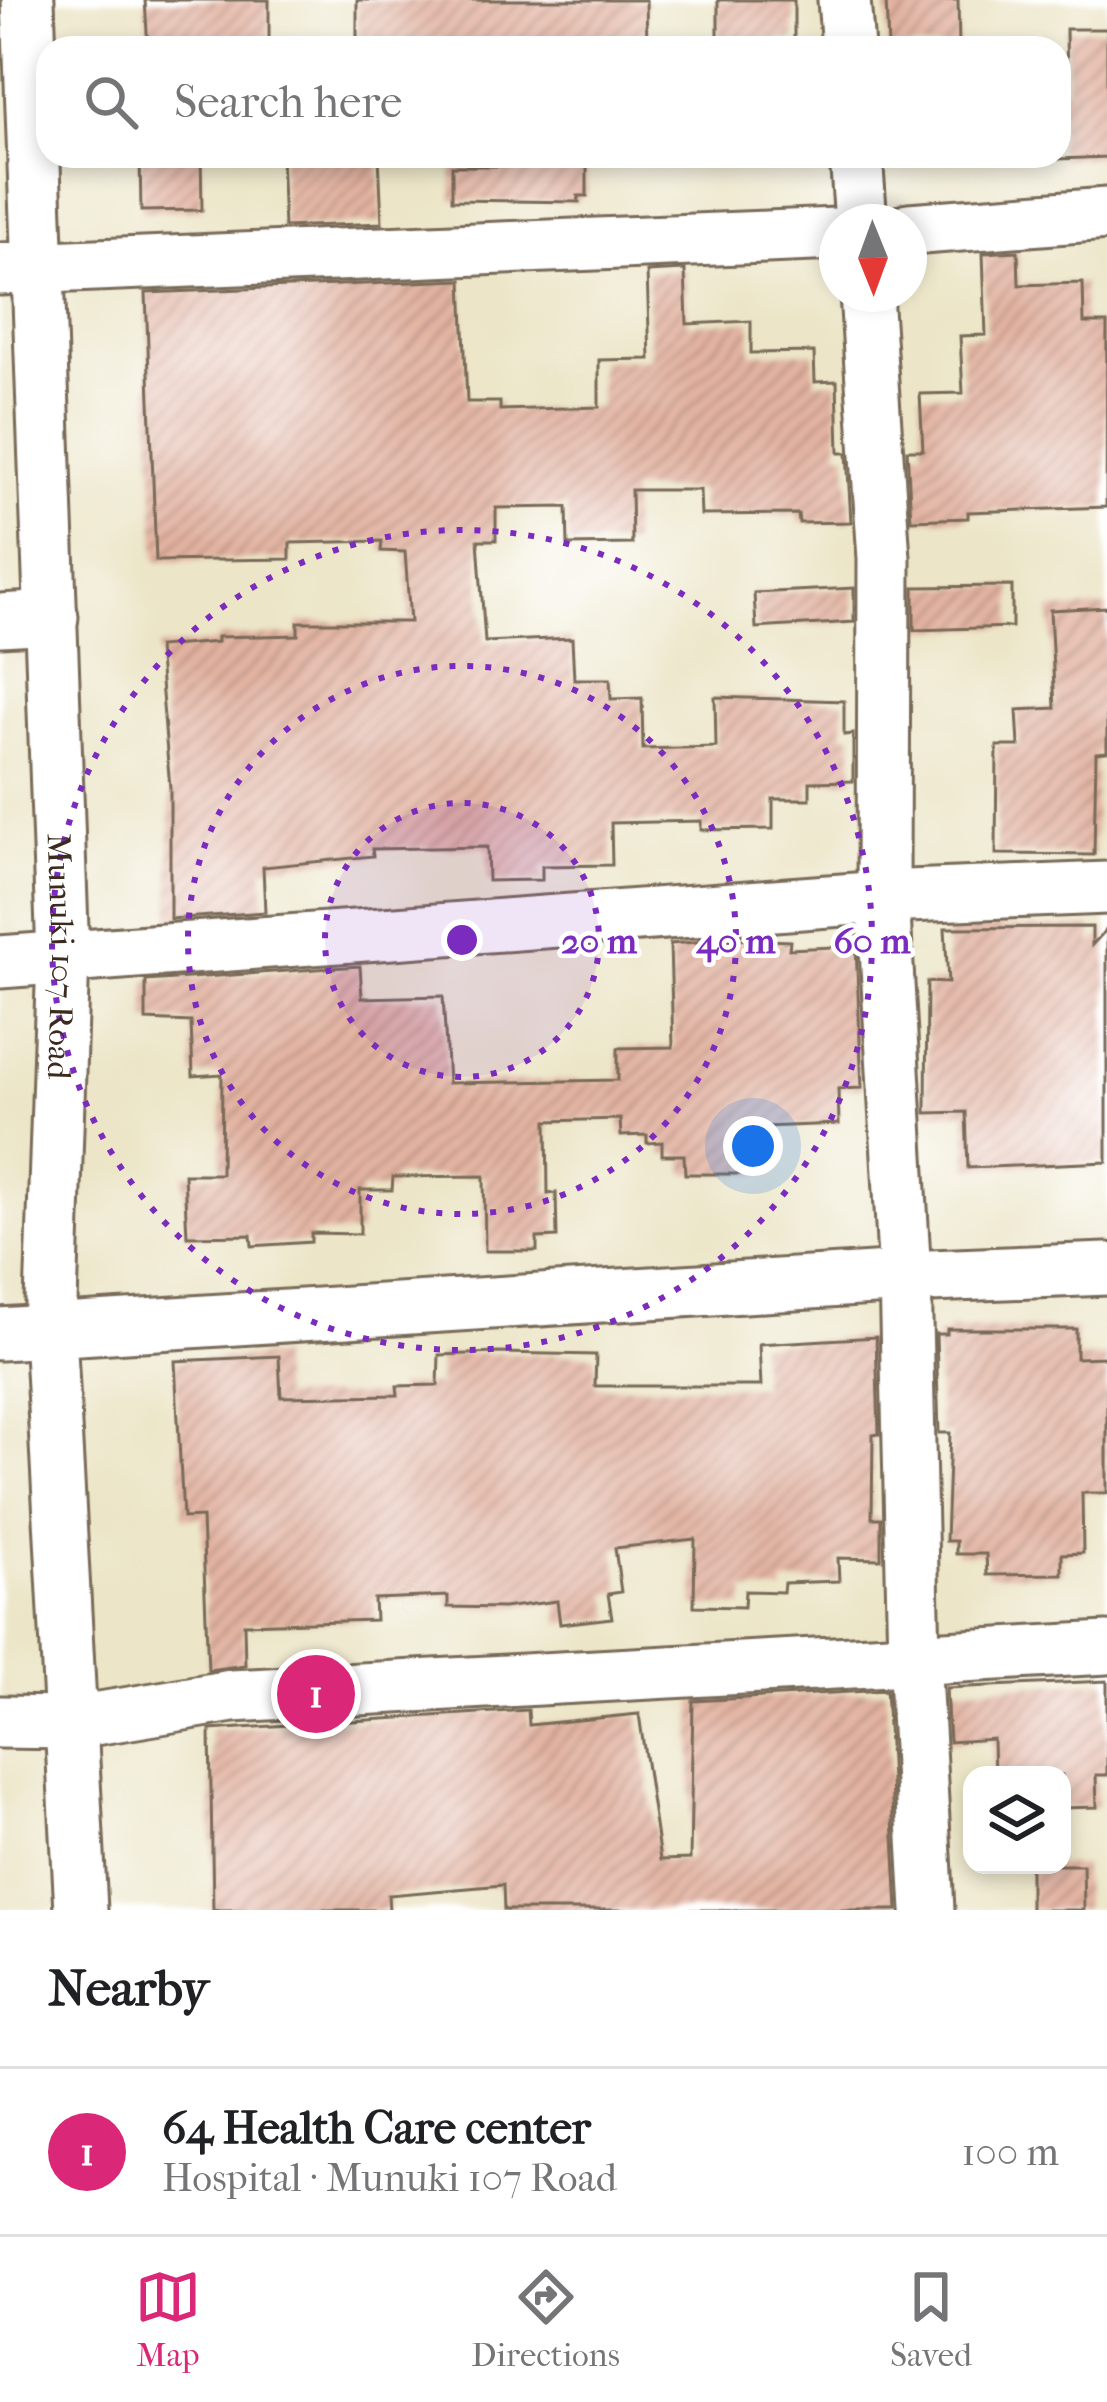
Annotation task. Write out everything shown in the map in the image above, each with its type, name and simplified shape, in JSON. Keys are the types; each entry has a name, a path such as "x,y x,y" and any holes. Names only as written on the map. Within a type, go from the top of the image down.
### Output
{"street":[{"name":"Munuki 107 Road","path":"28,0 18,268 52,617 63,957 50,1332 81,1910"},
{"path":"844,0 847,36"},
{"path":"857,168 860,204"},
{"path":"927,228 1107,214"},
{"path":"18,268 819,235"},
{"path":"867,312 884,558 883,897 905,1277 914,1655 928,1910"},
{"path":"0,620 52,617"},
{"path":"0,962 883,897 1107,888"},
{"path":"0,1334 905,1277 1107,1269"},
{"path":"0,1722 70,1723 232,1696 1107,1648"}],"building":[{"path":"145,0 269,0 269,36 147,36"},
{"path":"357,0 646,0 647,36 357,36"},
{"path":"718,0 794,0 794,36 718,36"},
{"path":"886,0 958,0 959,36 888,36"},
{"path":"1066,29 1107,29 1107,157 1071,158 1071,36 1066,36"},
{"path":"140,168 201,168 202,210 141,211"},
{"path":"282,168 380,168 382,223 284,227"},
{"path":"452,168 587,168 587,196 578,196 579,202 452,200"},
{"path":"1018,251 1019,285 1083,283 1084,323 1107,323 1106,507 968,512 968,518 911,520 907,450 923,450 920,394 963,393 960,336 986,335 983,253"},
{"path":"685,270 687,324 751,321 751,353 814,352 815,382 837,381 839,453 847,453 851,522 799,523 798,514 701,515 700,490 631,490 632,544 568,545 567,507 496,508 496,540 478,540 485,642 572,638 574,679 610,679 611,699 642,698 643,749 716,747 715,697 844,701 844,735 853,734 853,781 810,782 810,799 773,799 773,829 701,830 701,821 611,823 612,865 542,866 542,880 488,881 487,847 372,849 373,856 263,867 265,912 170,919 170,788 158,647 217,642 217,637 298,635 298,622 410,622 405,552 381,551 382,541 290,543 290,559 156,561 146,293 462,280 467,402 500,402 500,410 599,407 599,360 650,359 647,272"},
{"path":"1012,586 1012,627 914,630 914,587"},
{"path":"854,588 854,622 756,628 754,593"},
{"path":"1107,607 1107,752 1096,753 1094,855 996,854 997,746 1019,746 1017,710 1055,708 1050,610"},
{"path":"1092,927 1092,945 1107,929 1107,1162 968,1168 966,1112 926,1113 927,982 948,983 945,928"},
{"path":"790,941 789,949 856,946 862,1088 838,1089 839,1124 762,1127 762,1174 685,1174 684,1155 662,1155 662,1142 647,1143 647,1135 621,1136 620,1119 547,1121 548,1194 556,1193 557,1237 537,1238 537,1251 485,1251 484,1176 393,1177 392,1190 360,1190 360,1234 311,1233 311,1242 252,1246 251,1235 187,1236 184,1174 221,1174 222,1074 193,1076 191,1022 146,1020 146,981 360,966 362,998 443,996 448,1083 618,1080 618,1048 673,1047 670,944"},
{"path":"947,1329 1076,1329 1076,1358 1107,1357 1107,1493 1082,1493 1083,1553 1062,1554 1062,1574 987,1575 986,1554 956,1554 956,1541 946,1541 950,1433 939,1433 936,1334 947,1334"},
{"path":"876,1337 879,1434 873,1435 872,1518 881,1518 881,1559 838,1558 839,1581 784,1583 783,1592 745,1591 744,1607 694,1606 695,1539 615,1548 621,1592 608,1594 612,1618 560,1624 557,1601 503,1608 448,1607 448,1596 374,1599 375,1620 244,1624 245,1665 208,1670 202,1517 183,1518 175,1361 279,1356 281,1397 398,1395 397,1386 438,1385 439,1355 499,1353 596,1355 595,1386 761,1386 759,1344"},
{"path":"1107,1681 1107,1775 1096,1775 1097,1807 1071,1808 1071,1766 994,1766 993,1739 949,1742 946,1688"},
{"path":"886,1690 898,1910 504,1910 503,1885 388,1895 389,1910 213,1910 210,1730 528,1710 529,1725 639,1714 660,1860 690,1859 693,1701"},
{"path":"1071,1865 1083,1865 1084,1910 1030,1910 1030,1874 1071,1874"}],"place":[{"name":"64 Health Care center","path":"316,1694"}]}
